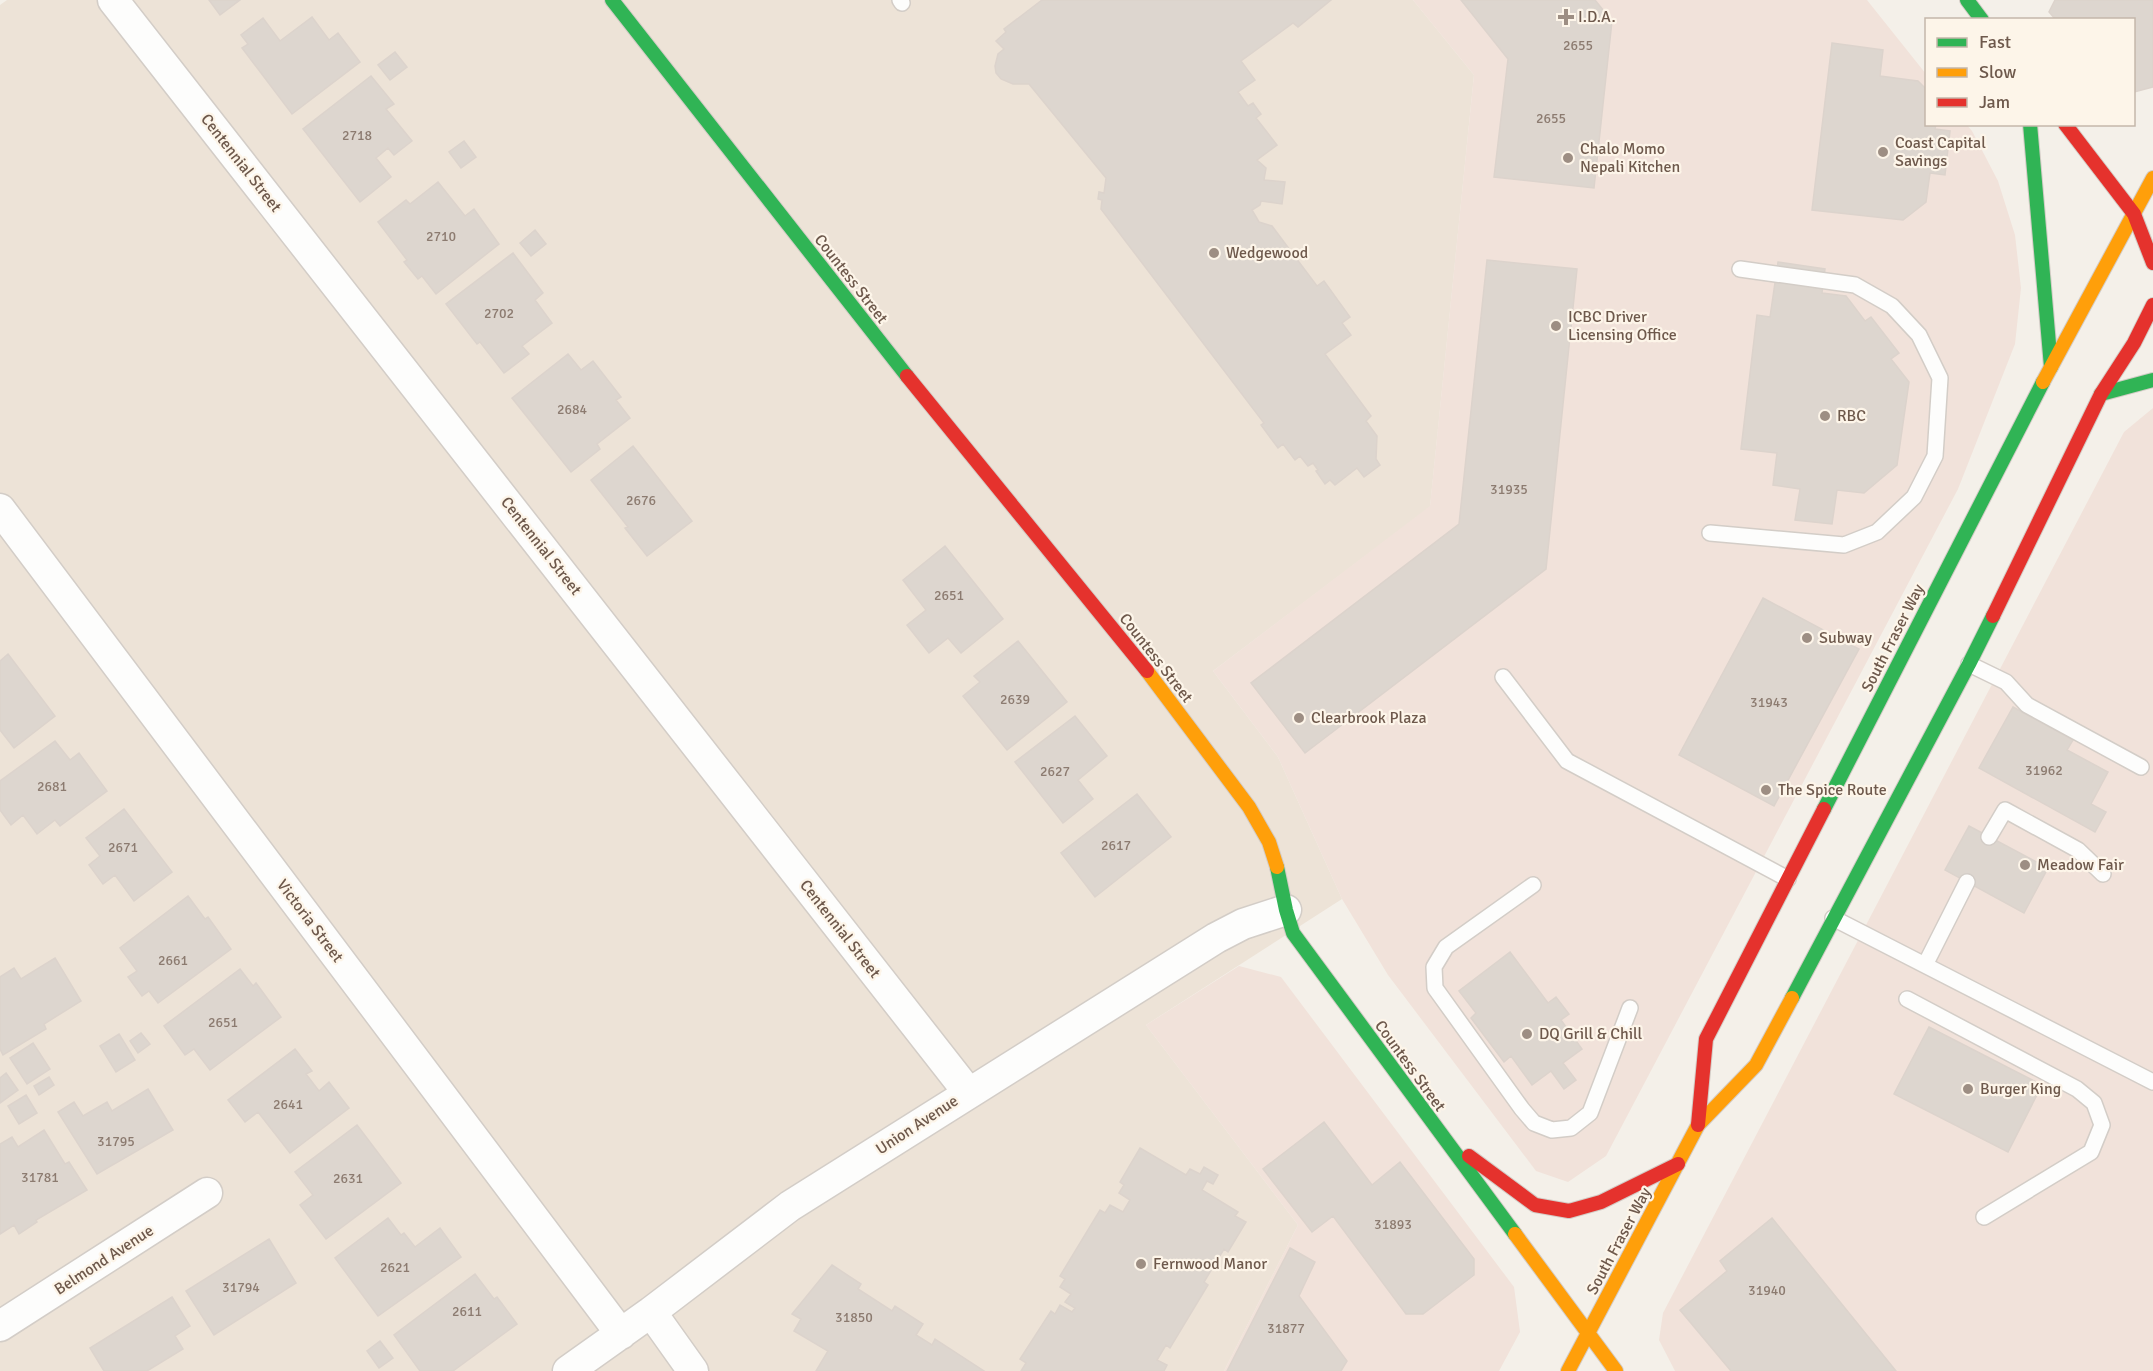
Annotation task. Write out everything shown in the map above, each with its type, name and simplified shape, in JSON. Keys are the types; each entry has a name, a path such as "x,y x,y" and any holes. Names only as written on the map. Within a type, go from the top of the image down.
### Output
{"main road":[{"name":"Countess Street","path":"612,0 881,344 1154,680 1249,807 1269,842 1281,877 1286,910 1293,933 1616,1371"},
{"path":"1967,0 1980,18"},
{"path":"2030,126 2039,234 2046,285 2051,367"},
{"path":"2067,126 2134,214 2153,263"},
{"name":"South Fraser Way","path":"1698,1125 1706,1039 2051,367 2153,178"},
{"path":"2134,214 2153,221"},
{"name":"South Fraser Way","path":"1568,1371 1698,1125 1756,1065 1969,664 2102,394 2134,343 2153,305"},
{"path":"2102,394 2153,380"},
{"path":"1440,1135 1535,1205 1569,1211 1601,1202 1678,1164"}],"street":[{"name":"Centennial Street","path":"113,0 968,1092"},
{"name":"Victoria Street","path":"0,509 621,1334"},
{"name":"Union Avenue","path":"568,1371 651,1312 790,1206 968,1092 1216,939 1243,924 1286,910"},
{"name":"Belmond Avenue","path":"0,1326 207,1193"},
{"path":"651,1312 693,1371"}],"lane":[{"path":"1710,533 1844,545 1877,532 1914,497 1935,456 1940,378 1919,335 1892,306 1855,285 1740,269"},
{"path":"1969,664 2006,682 2027,705 2141,767"},
{"path":"1503,677 1567,761 1788,879"},
{"path":"1989,837 2005,810 2078,850 2103,874"},
{"path":"1925,965 1967,882"},
{"path":"1533,885 1446,947 1434,967 1435,988 1534,1123 1552,1130 1571,1128 1590,1113 1630,1008"},
{"path":"1833,918 2153,1082"},
{"path":"1907,999 2077,1089 2094,1103 2102,1125 2091,1152 1984,1217"}],"shaded area":[{"path":"7,0 1413,0 1474,75 1430,507 1213,671 1278,757 1342,899 1146,1025 1298,1225 1224,1371 0,1371 0,5"},
{"name":"Clearbrook Plaza","path":"1413,0 1867,0 1925,73 1925,126 1968,126 1972,131 1998,181 2015,235 2021,288 2015,344 1958,489 1606,1156 1568,1182 1536,1171 1388,975 1342,899 1278,757 1213,671 1430,506 1474,75"},
{"name":"Meadow Fair","path":"2153,408 2153,1371 1675,1371 1659,1340 1663,1313 2124,432"},
{"path":"1239,966 1281,977 1514,1287 1520,1332 1499,1371 1224,1371 1298,1225 1146,1025"}],"building":[{"path":"209,0 240,0 220,15"},
{"name":"Wedgewood","path":"1042,0 1331,0 1298,27 1293,23 1241,61 1255,80 1238,92 1248,106 1253,103 1261,114 1256,118 1277,145 1257,160 1266,168 1264,180 1285,182 1282,204 1261,201 1260,205 1252,210 1259,222 1272,226 1317,286 1324,281 1350,317 1342,323 1351,335 1325,354 1371,416 1366,421 1377,436 1376,459 1380,465 1364,477 1357,468 1335,485 1330,480 1325,484 1313,463 1308,466 1300,456 1295,460 1283,444 1278,448 1261,425 1264,423 1101,209 1102,200 1098,199 1099,192 1104,193 1106,178 1029,84 1013,84 1001,79 996,73 998,54 1004,49 996,41 1006,32 1004,29"},
{"path":"1461,0 1595,0 1612,21 1594,188 1494,177 1508,59"},
{"path":"2055,0 2153,0 2153,87 2135,92 2135,18 2054,18 2049,12"},
{"path":"312,17 329,40 338,33 360,62 292,114 242,48 248,44 241,35 263,18 280,41"},
{"name":"Coast Capital Savings","path":"1832,43 1883,50 1880,76 1918,81 1925,88 1925,126 1936,126 1935,129 1950,131 1945,175 1930,173 1926,202 1903,220 1812,210"},
{"path":"395,52 407,67 390,80 378,65"},
{"path":"371,76 394,104 386,109 412,141 394,155 388,148 376,158 391,177 360,202 303,129"},
{"path":"464,141 476,157 461,168 449,152"},
{"path":"438,182 465,216 474,209 499,244 436,294 422,276 418,279 404,262 407,260 378,222 406,200 410,204"},
{"path":"535,230 546,244 531,256 520,243"},
{"path":"513,253 543,293 535,300 552,323 522,346 529,354 504,373 480,342 477,344 446,304"},
{"path":"1487,260 1577,269 1546,569 1305,753 1251,683 1459,524"},
{"name":"RBC","path":"1778,262 1825,269 1822,293 1846,296 1865,321 1871,317 1899,353 1891,359 1909,382 1897,465 1864,493 1837,490 1832,524 1795,520 1800,489 1773,485 1777,453 1741,449 1757,315 1770,317"},
{"path":"568,354 581,370 593,361 621,397 616,400 630,418 597,444 600,449 571,472 512,398"},
{"path":"633,446 692,521 647,556 625,528 628,527 591,480"},
{"path":"945,546 1003,619 961,653 948,638 929,653 907,625 926,610 903,580"},
{"path":"1763,598 1859,649 1774,806 1679,755"},
{"path":"1018,641 1067,702 1007,750 963,696 980,682 974,676"},
{"path":"8,654 55,716 14,748 0,730 0,661"},
{"path":"2013,707 2073,740 2067,750 2108,772 2091,804 2106,812 2095,832 1979,768"},
{"path":"1075,716 1107,756 1078,780 1093,799 1063,823 1015,762"},
{"path":"55,741 70,760 79,753 107,791 60,826 55,820 37,834 23,815 11,825 0,810 0,781"},
{"path":"1137,794 1171,837 1095,897 1061,853"},
{"path":"124,809 172,872 134,901 115,875 103,884 89,865 100,856 86,838"},
{"path":"1969,826 2048,868 2024,913 1945,870"},
{"path":"188,896 205,919 208,917 231,949 158,1003 149,991 142,996 128,977 137,971 120,948"},
{"name":"DQ Grill & Chill","path":"1510,952 1548,1003 1556,997 1569,1014 1561,1020 1582,1049 1563,1063 1576,1080 1564,1089 1551,1071 1532,1085 1511,1056 1504,1062 1471,1018 1476,1013 1459,991"},
{"path":"55,958 81,1001 44,1024 46,1029 3,1055 0,1049 0,977 14,968 21,979"},
{"path":"240,969 253,986 256,983 281,1017 210,1070 194,1049 185,1055 164,1026"},
{"name":"Burger King","path":"1929,1027 2042,1085 2008,1152 1894,1094"},
{"path":"141,1033 150,1044 138,1053 130,1041"},
{"path":"119,1034 135,1060 116,1072 100,1046"},
{"path":"33,1043 50,1069 27,1084 10,1058"},
{"path":"295,1049 312,1071 306,1074 319,1091 329,1082 349,1108 290,1153 258,1112 245,1122 228,1100"},
{"path":"6,1073 18,1090 0,1103 0,1078"},
{"path":"49,1077 54,1085 39,1095 34,1086"},
{"path":"148,1089 173,1130 97,1174 58,1112 74,1102 83,1116 107,1102 112,1111"},
{"path":"26,1095 37,1113 19,1124 8,1106"},
{"path":"1324,1122 1372,1185 1400,1162 1474,1259 1474,1275 1423,1314 1406,1314 1333,1216 1312,1232 1263,1169"},
{"path":"357,1125 401,1183 326,1239 300,1205 313,1195 295,1172"},
{"path":"44,1130 65,1164 69,1162 87,1190 36,1220 37,1222 19,1234 14,1225 0,1234 0,1144 12,1137 18,1147"},
{"name":"Fernwood Manor","path":"1140,1148 1186,1175 1190,1169 1200,1174 1204,1167 1218,1175 1213,1184 1207,1181 1202,1190 1238,1212 1235,1216 1246,1222 1228,1252 1224,1249 1204,1282 1208,1285 1170,1348 1166,1345 1157,1360 1167,1365 1164,1371 1021,1371 1026,1363 1020,1359 1051,1311 1055,1314 1060,1305 1072,1312 1075,1308 1065,1302 1071,1294 1060,1287 1065,1279 1060,1276 1100,1210 1105,1213 1110,1205 1123,1212 1130,1200 1119,1193 1124,1185 1120,1182"},
{"path":"388,1218 401,1235 404,1233 415,1247 440,1228 461,1257 378,1316 335,1258"},
{"path":"1772,1218 1896,1371 1731,1371 1680,1310 1727,1271 1720,1261"},
{"path":"269,1239 296,1283 214,1335 186,1291"},
{"path":"1290,1248 1315,1262 1299,1296 1347,1361 1341,1371 1227,1371"},
{"path":"832,1265 861,1284 858,1289 892,1311 895,1306 923,1324 916,1335 932,1345 935,1339 984,1371 816,1371 828,1351 794,1331 801,1319 792,1314"},
{"path":"475,1274 494,1299 497,1297 517,1324 453,1371 420,1371 394,1335"},
{"path":"172,1297 190,1326 175,1336 183,1349 147,1371 104,1371 90,1348"},
{"path":"380,1341 393,1358 379,1368 367,1351"}],"traffic: fast":[{"path":"612,0 907,376"},
{"path":"1967,0 1980,18"},
{"path":"2030,126 2051,367"},
{"path":"2101,394 2153,380"},
{"path":"1824,809 2043,382"},
{"path":"1792,998 1993,616"},
{"path":"1277,867 1293,933 1515,1234"}],"traffic: slow":[{"path":"2043,382 2153,178"},
{"path":"1147,671 1249,807 1269,842 1277,867"},
{"path":"1568,1371 1698,1125 1756,1065 1792,998"},
{"path":"1515,1234 1616,1371"}],"traffic: jam":[{"path":"2067,126 2134,214 2153,263"},
{"path":"1993,616 2101,394 2134,343 2153,305"},
{"path":"907,376 1147,671"},
{"path":"1698,1125 1706,1039 1824,809"},
{"path":"1469,1156 1535,1205 1569,1211 1601,1202 1678,1164"}],"place":[{"name":"I.D.A.","path":"1566,17"},
{"name":"Coast Capital Savings","path":"1883,152"},
{"name":"Chalo Momo Nepali Kitchen","path":"1568,158"},
{"name":"Wedgewood","path":"1214,253"},
{"name":"ICBC Driver Licensing Office","path":"1556,326"},
{"name":"RBC","path":"1825,416"},
{"name":"Subway","path":"1807,638"},
{"name":"Clearbrook Plaza","path":"1299,718"},
{"name":"The Spice Route","path":"1766,790"},
{"name":"Meadow Fair","path":"2025,865"},
{"name":"DQ Grill & Chill","path":"1527,1034"},
{"name":"Burger King","path":"1968,1089"},
{"name":"Fernwood Manor","path":"1141,1264"}]}
